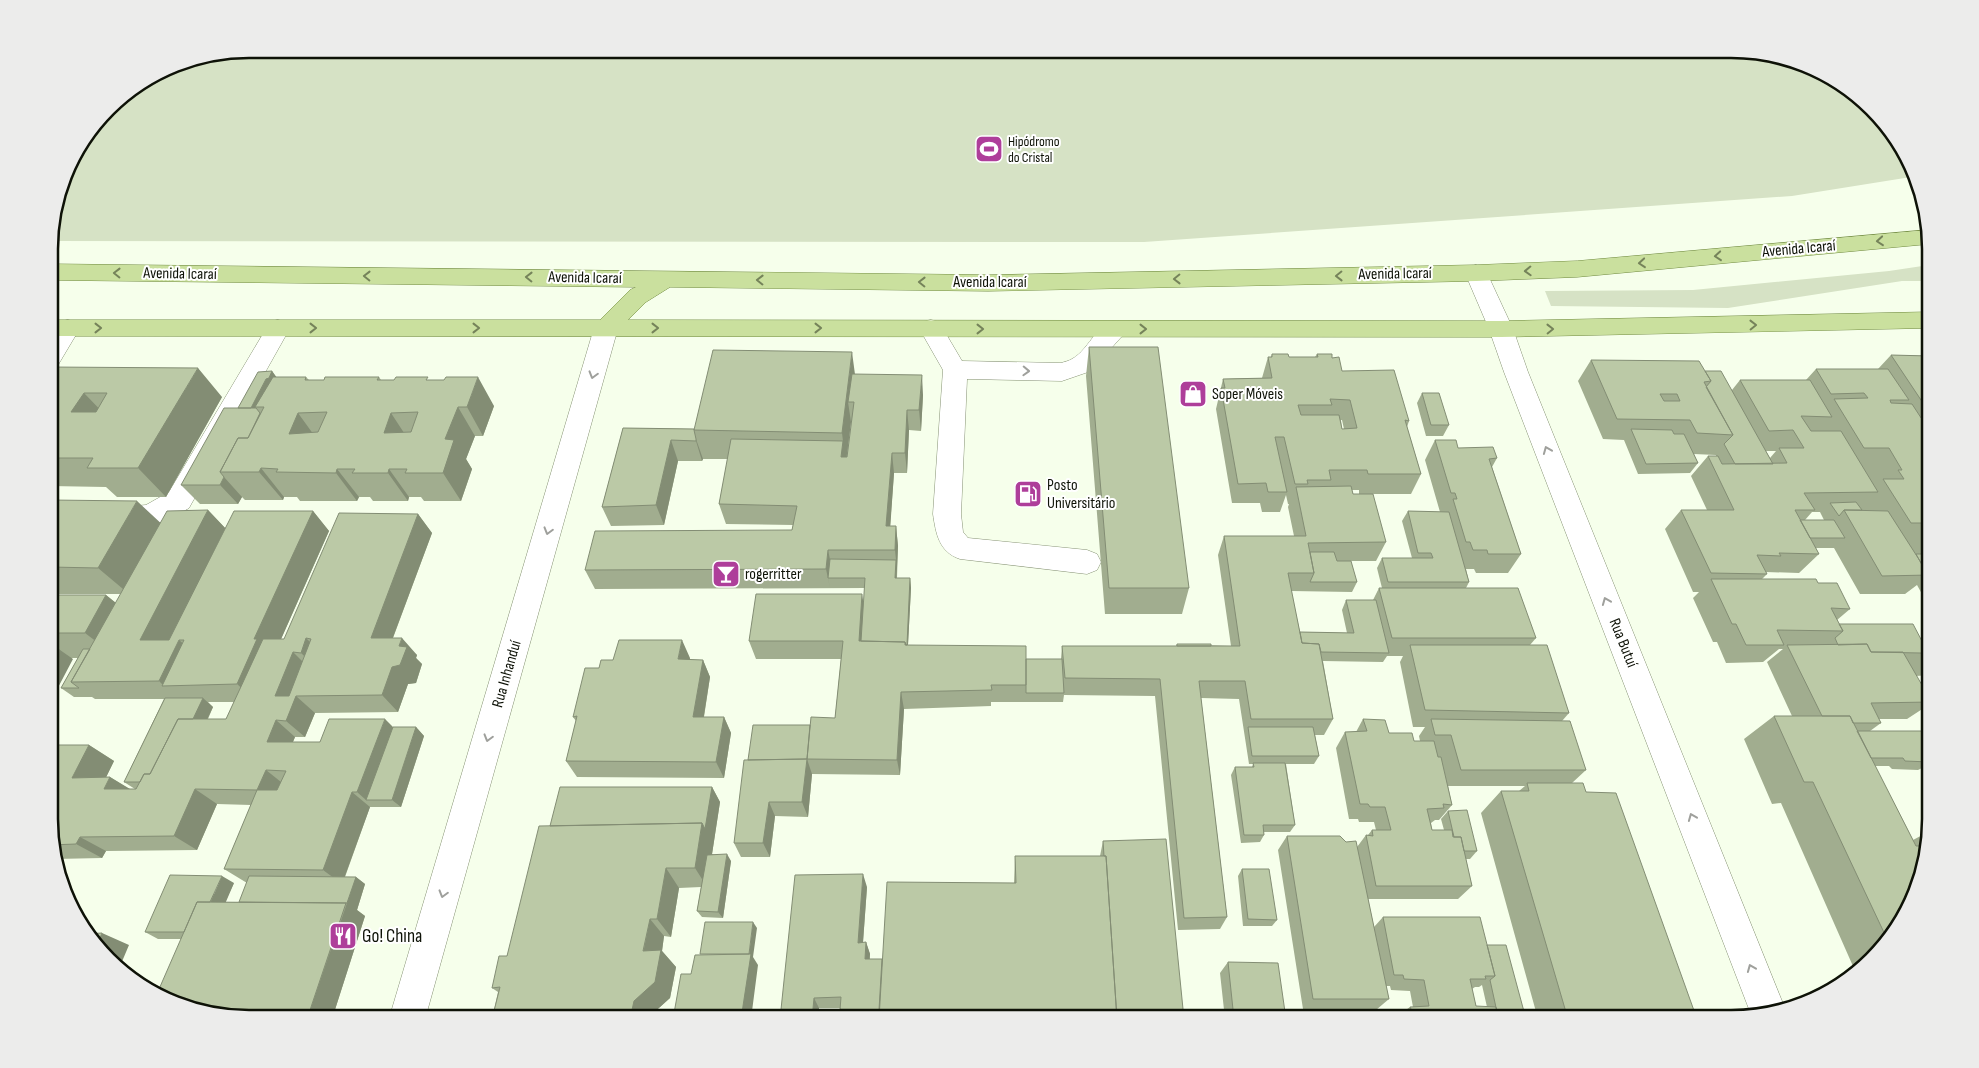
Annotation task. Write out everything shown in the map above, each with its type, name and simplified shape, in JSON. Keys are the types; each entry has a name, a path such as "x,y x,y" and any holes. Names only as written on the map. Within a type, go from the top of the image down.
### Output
{"main road":[{"name":"Avenida Icaraí","path":"58,272 988,283 1476,273 1577,269 1921,238"},
{"path":"606,328 638,296 666,279"},
{"path":"59,328 1501,329 1922,320"}],"street":[{"name":"Rua Butuí","path":"1476,273 1501,329 1516,372 1766,1007"},
{"path":"88,518 136,519 159,513 179,500 278,328"},
{"name":"Rua Inhanduí","path":"410,1010 606,328"},
{"path":"931,328 955,370 947,514 950,536 960,548 1087,562"},
{"path":"955,370 1062,372 1082,365 1115,329"}],"green space":[{"name":"Hipódromo do Cristal","path":"236,58 1743,58 1768,61 1804,72 1826,83 1847,97 1866,113 1882,132 1896,153 1908,178 1792,196 1144,242 58,241 58,236 61,211 72,175 90,142 113,113 142,90 175,72 211,61"},
{"path":"1922,266 1922,281 1902,281 1728,308 1551,306 1545,291 1693,290"}],"building":[{"path":"1089,347 1158,347 1189,588 1109,588"},
{"path":"713,350 852,352 842,433 694,430"},
{"path":"1272,354 1288,354 1289,357 1318,357 1317,354 1332,354 1332,358 1339,357 1342,371 1394,370 1409,421 1405,420 1421,474 1368,474 1367,470 1329,470 1331,480 1307,480 1308,484 1295,484 1284,437 1275,437 1287,492 1268,492 1266,483 1238,484 1221,388 1225,388 1223,379 1272,378 1268,357 1272,357","holes":["1330,399 1350,400 1357,428 1342,429 1339,415 1301,415 1298,405 1332,405"]},
{"path":"1891,355 1922,356 1922,402"},
{"path":"1591,360 1699,361 1711,381 1704,382 1733,435 1697,433 1690,420 1617,419","holes":["1660,394 1677,394 1680,401 1664,401"]},
{"path":"58,367 198,368 138,468 87,468 93,458 58,458","holes":["84,393 107,393 96,412 71,412"]},
{"path":"1816,369 1888,369 1909,400 1890,400 1891,403 1912,404 1922,419 1922,523 1911,523 1883,479 1904,479 1898,470 1902,470 1889,448 1864,448 1834,399 1868,398 1864,393 1831,394"},
{"path":"272,371 251,408 238,408 258,372"},
{"path":"1705,371 1721,371 1773,464 1735,464 1724,444 1733,435 1706,387 1711,381"},
{"path":"852,374 922,375 919,410 907,410 905,453 892,453 886,526 896,526 895,550 828,550 826,569 585,570 595,531 792,530 797,506 719,504 731,439 843,441 841,457 847,457 854,402 848,402"},
{"path":"273,377 306,377 305,380 324,380 325,377 379,377 377,380 394,380 396,377 428,377 426,380 444,380 446,377 478,377 467,407 458,407 445,439 454,440 443,473 405,473 407,469 389,469 388,473 352,473 355,469 337,469 336,473 276,472 278,469 261,468 259,472 220,472 238,438 248,438 264,407 255,407","holes":["327,412 318,432 289,434 298,413","418,412 411,432 384,433 391,413"]},
{"path":"1740,380 1810,380 1832,417 1801,416 1811,431 1841,431 1878,492 1804,493 1815,510 1795,510 1819,554 1779,553 1781,556 1757,555 1767,574 1711,573 1681,510 1734,510 1708,456 1718,456 1722,464 1787,463 1779,448 1804,448 1793,430 1769,431"},
{"path":"1422,393 1439,393 1449,425 1431,425"},
{"path":"224,408 256,408 260,413 248,438 238,438 220,472 224,477 220,485 181,485"},
{"path":"623,428 694,429 696,441 671,440 656,505 602,507"},
{"path":"1631,429 1672,430 1674,434 1684,434 1698,463 1646,464"},
{"path":"1435,440 1456,440 1458,448 1493,447 1497,458 1489,459 1521,554 1488,554 1487,550 1473,550 1470,542 1466,542 1453,499 1457,499 1455,493 1451,493"},
{"path":"1351,486 1353,494 1373,494 1386,542 1308,543 1314,573 1288,573 1302,643 1319,644 1333,719 1251,719 1245,681 1199,681 1227,917 1184,918 1160,679 1065,678 1062,646 1240,646 1224,536 1306,536 1296,487"},
{"path":"58,500 137,501 98,568 58,567"},
{"path":"1856,502 1862,510 1844,510 1839,516 1830,503"},
{"path":"208,510 140,640 169,640 234,511 313,511 254,639 257,639 237,684 162,686 184,640 179,640 159,681 71,682 167,511"},
{"path":"1844,510 1888,511 1922,564 1922,575 1882,576"},
{"path":"1408,511 1449,512 1469,582 1388,582 1382,558 1433,558 1431,553 1418,553"},
{"path":"339,513 418,514 371,638 402,638 399,646 407,647 400,665 392,667 382,695 296,696 286,721 276,720 267,742 320,742 329,719 385,719 357,792 352,792 323,870 224,869 257,790 195,789 174,836 80,837 76,844 59,845 58,745 89,745 72,778 110,777 104,789 136,789 144,774 150,774 178,719 226,719 263,639 284,639","holes":["306,638 311,639 289,696 275,696 293,652 301,653","266,770 286,771 277,790 257,790"]},
{"path":"1800,520 1834,520 1845,538 1810,538"},
{"path":"1310,552 1334,552 1337,561 1351,561 1357,582 1310,582 1314,573"},
{"path":"1916,554 1922,554 1922,565"},
{"path":"830,559 896,560 895,578 910,578 907,645 905,642 861,641 865,578 828,578"},
{"path":"1711,579 1816,579 1818,583 1837,583 1850,609 1831,608 1843,631 1777,630 1784,645 1746,645 1736,624 1732,624"},
{"path":"1379,588 1518,588 1536,638 1392,638"},
{"path":"756,594 862,594 859,641 905,642 905,645 1026,646 1026,685 991,685 992,690 901,692 897,760 807,759 811,717 835,718 843,641 749,641"},
{"path":"58,595 106,595 85,633 58,633"},
{"path":"1346,600 1376,600 1389,653 1321,652 1319,644 1302,643 1300,632 1354,633"},
{"path":"1839,624 1913,624 1922,641 1922,655 1921,653 1871,652 1867,644 1838,645 1835,638 1843,631"},
{"path":"619,640 682,640 678,659 703,660 693,717 724,717 716,762 566,761 577,716 573,717 585,668 599,668 601,660 613,660"},
{"path":"1177,644 1211,644 1211,646 1177,646"},
{"path":"1867,644 1871,652 1903,652 1922,685 1922,702 1871,703 1881,723 1853,723 1850,716 1822,716 1787,645"},
{"path":"1410,645 1547,645 1569,713 1425,710"},
{"path":"83,649 90,649 71,682 79,688 61,688"},
{"path":"1026,659 1062,659 1064,693 1026,693"},
{"path":"165,698 203,698 193,719 178,719 150,774 144,774 140,782 124,782"},
{"path":"1774,716 1850,716 1916,846 1920,846 1907,893 1884,933 1813,782 1804,782"},
{"path":"1363,719 1385,720 1389,733 1412,733 1414,741 1434,741 1438,757 1441,757 1452,805 1443,804 1444,808 1427,809 1432,830 1452,830 1453,837 1461,837 1472,886 1376,886 1366,835 1373,836 1372,830 1391,830 1385,807 1370,807 1368,804 1360,804 1345,732 1367,731"},
{"path":"1431,719 1570,721 1586,770 1461,770 1451,735 1435,735"},
{"path":"753,725 810,725 807,759 748,760"},
{"path":"393,727 416,727 392,800 366,800"},
{"path":"1248,727 1313,727 1319,756 1252,756"},
{"path":"1857,731 1922,731 1922,762 1905,761 1903,758 1871,758"},
{"path":"807,759 802,802 769,802 763,843 734,843 744,760"},
{"path":"1253,763 1285,763 1295,825 1263,825 1264,835 1244,835 1235,767 1254,767"},
{"path":"1527,783 1583,783 1586,792 1616,793 1694,1010 1565,1010 1501,791 1529,791"},
{"path":"560,787 712,787 705,829 702,823 550,826"},
{"path":"1467,810 1477,851 1464,851 1461,837 1454,837 1448,811"},
{"path":"702,823 695,868 666,868 657,919 650,919 643,951 661,950 655,982 634,1001 632,1010 494,1010 500,987 492,988 499,956 507,956 539,826"},
{"path":"1287,836 1340,836 1346,842 1356,841 1389,999 1313,999"},
{"path":"1166,839 1183,1010 1116,1010 1106,856 1104,856 1103,841"},
{"path":"727,854 718,912 697,911 707,855"},
{"path":"1015,856 1106,856 1116,1010 880,1010 887,882 1016,883"},
{"path":"1242,869 1269,869 1277,920 1248,919"},
{"path":"863,874 858,943 866,942 865,959 882,959 879,1010 840,1010 841,997 814,998 813,1010 781,1010 795,875"},
{"path":"170,875 222,876 210,902 197,902 184,932 145,932"},
{"path":"249,876 356,877 347,903 239,902"},
{"path":"197,902 346,903 310,1010 223,1009 199,1004 159,988"},
{"path":"1383,917 1480,917 1495,976 1485,976 1486,979 1470,979 1476,1006 1496,1007 1497,1010 1412,1010 1410,1007 1429,1006 1424,980 1404,979 1403,975 1394,975"},
{"path":"705,922 753,922 749,954 700,954"},
{"path":"95,933 102,933 99,939 97,936"},
{"path":"1487,945 1506,945 1524,1010 1497,1010 1490,980 1495,976"},
{"path":"751,954 742,1010 675,1010 681,974 691,974 695,955"},
{"path":"1228,962 1278,963 1285,1010 1233,1010"}],"place":[{"name":"Hipódromo do Cristal","path":"989,149"},
{"name":"Soper Móveis","path":"1193,394"},
{"name":"Posto Universitário","path":"1028,494"},
{"name":"rogerritter","path":"726,574"},
{"name":"Go! China","path":"343,936"}]}
